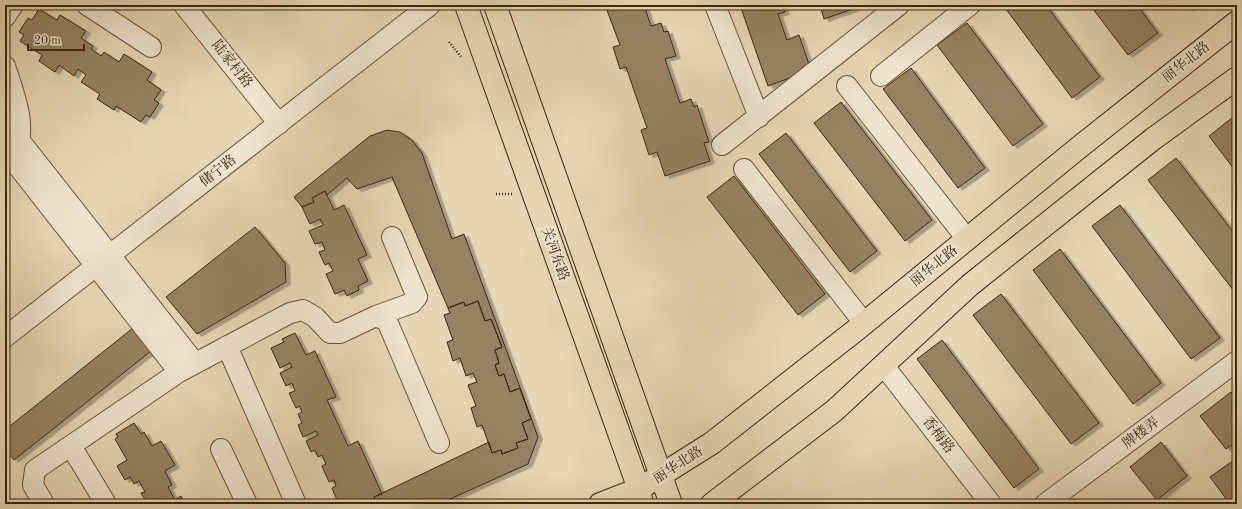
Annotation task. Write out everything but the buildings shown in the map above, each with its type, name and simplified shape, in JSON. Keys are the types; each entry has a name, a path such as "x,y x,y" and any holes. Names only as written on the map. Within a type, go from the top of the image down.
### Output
{"main road":[{"name":"关河东路","path":"466,5 636,499"},
{"name":"关河东路","path":"495,5 660,477 671,504"},
{"name":"丽华北路","path":"600,504 636,499 660,477 712,443 864,323 1237,22"},
{"path":"712,504 834,411 970,285 1153,139 1237,78"}],"street":[{"path":"5,17 13,5"},
{"path":"87,5 151,47"},
{"name":"陆家村路","path":"184,5 279,124"},
{"name":"储宁路","path":"5,337 430,5"},
{"path":"715,5 759,117"},
{"path":"722,145 899,5"},
{"path":"881,76 970,5"},
{"path":"5,66 20,113 20,141 9,165 104,260"},
{"path":"847,86 967,239"},
{"path":"20,141 104,260 187,367"},
{"path":"744,169 864,323"},
{"path":"44,504 33,485 35,470 187,367 290,313 303,310 315,317 330,333 340,333 376,316 412,303 417,297 392,237"},
{"path":"376,316 387,321 439,443"},
{"path":"227,346 296,504"},
{"name":"牌楼弄","path":"1045,504 1237,361"},
{"name":"香梅路","path":"884,366 991,504"},
{"path":"71,446 106,504"},
{"path":"221,449 247,504"}]}
